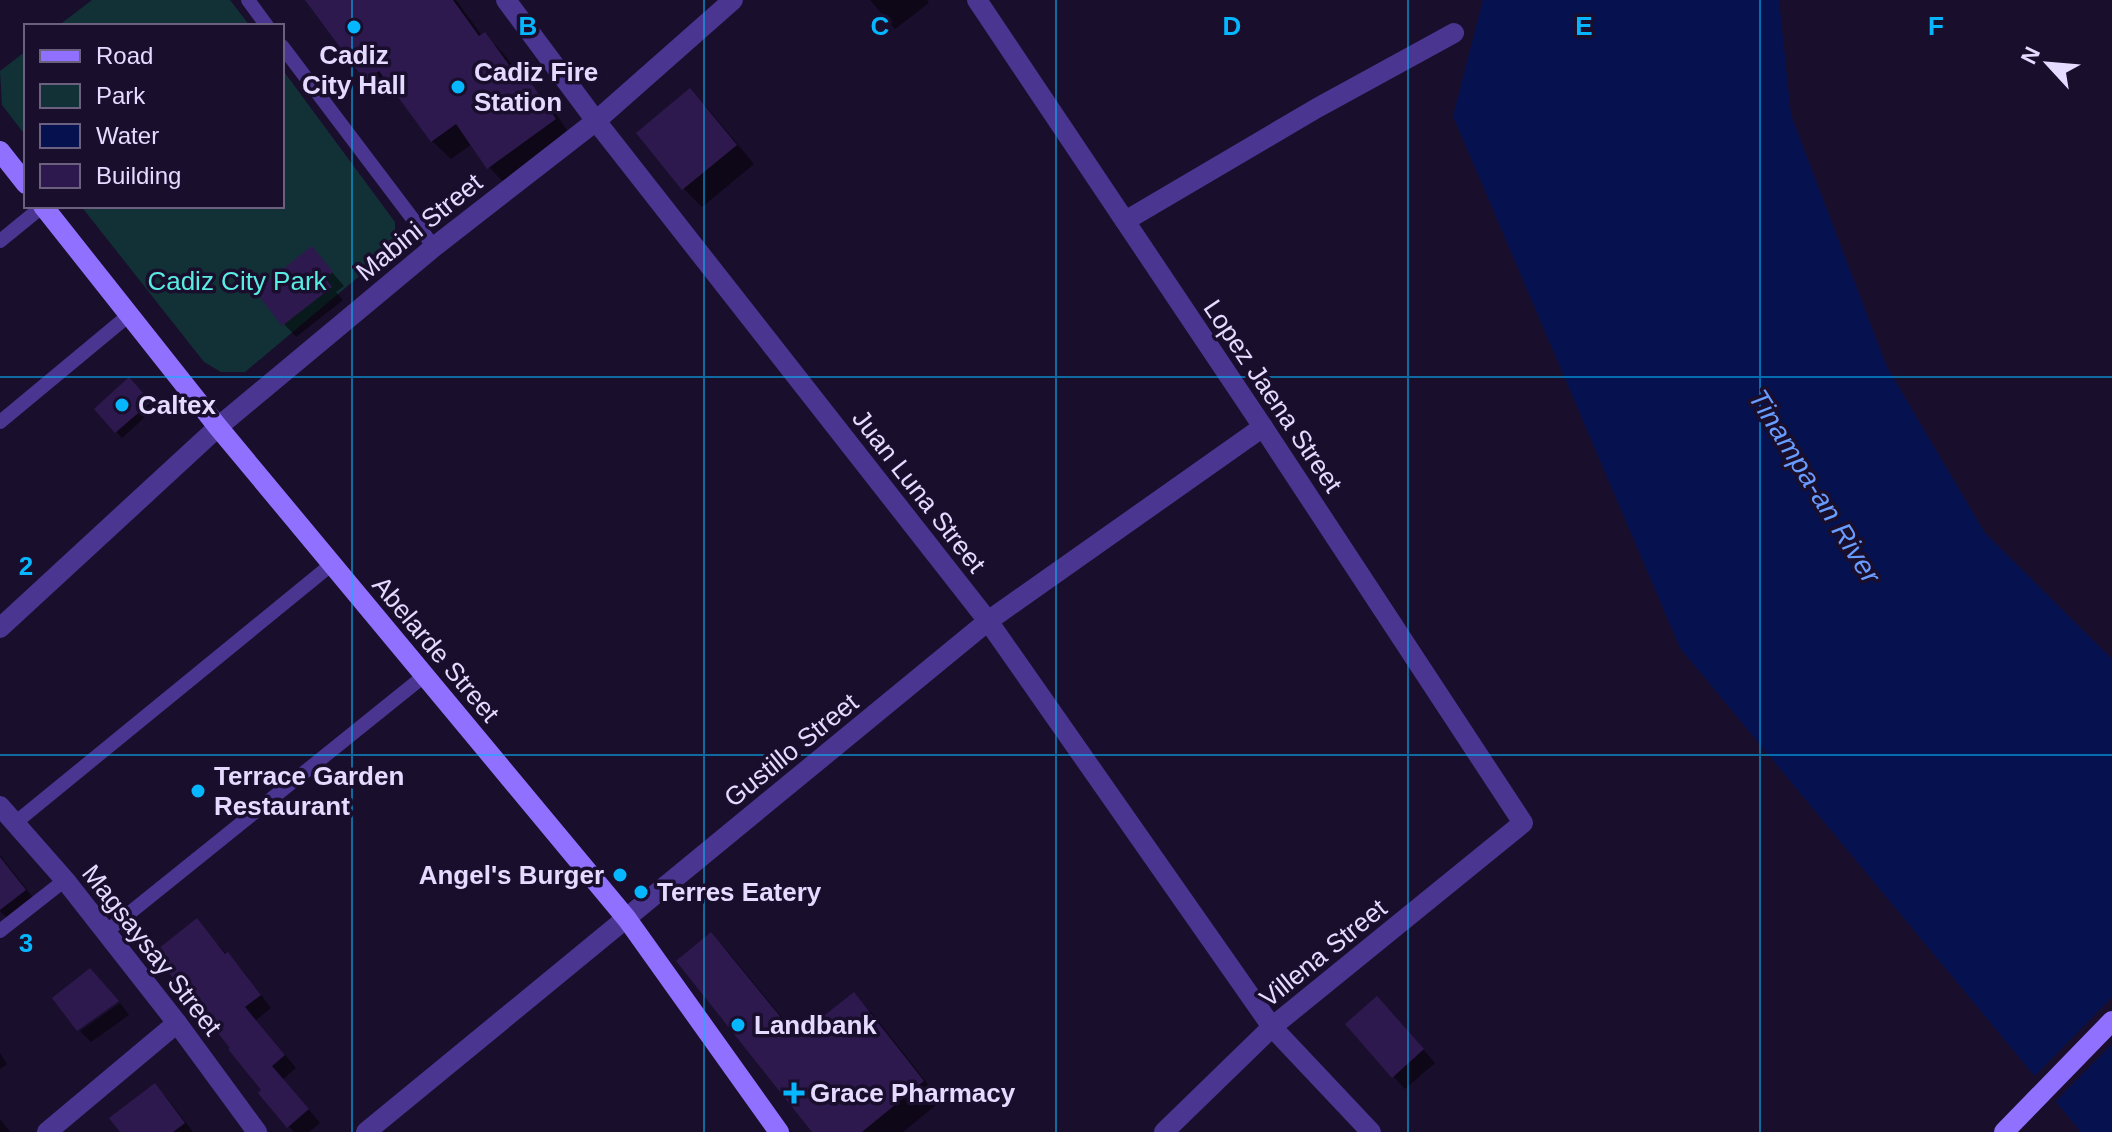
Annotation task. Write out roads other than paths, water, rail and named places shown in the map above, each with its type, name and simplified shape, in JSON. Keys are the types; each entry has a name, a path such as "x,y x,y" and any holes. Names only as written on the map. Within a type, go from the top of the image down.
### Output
{"street":[{"name":"Juan Luna Street","path":"506,0 596,121 988,621 1272,1027 1371,1132"},
{"name":"Mabini Street","path":"0,628 218,427 434,247 596,121 733,0"},
{"name":"Lopez Jaena Street","path":"977,0 1523,823"},
{"path":"1125,221 1317,108 1454,33"},
{"path":"0,151 24,181"},
{"name":"Abelarde Street","path":"45,208 218,427 627,919 779,1132"},
{"name":"Gustillo Street","path":"366,1132 988,621 1263,427"},
{"name":"Magsaysay Street","path":"0,806 106,932 257,1132"},
{"name":"Villena Street","path":"1164,1132 1272,1027 1523,823"},
{"path":"2004,1132 2112,1021"},
{"path":"47,1132 177,1023"}],"lane":[{"path":"248,0 266,24"},
{"path":"284,49 434,247"},
{"path":"0,241 41,208"},
{"path":"0,422 129,315"},
{"path":"15,823 332,564"},
{"path":"106,932 424,676"},
{"path":"0,931 65,880"}],"water":[{"name":"Tinampa-an River","path":"1483,0 1779,0 1791,115 1887,367 1985,533 2112,659 2112,1132 2081,1132 1680,648 1453,116"}],"place":[{"name":"Cadiz City Hall","path":"354,27"},
{"name":"Cadiz Fire Station","path":"458,87"},
{"name":"Caltex","path":"122,405"},
{"name":"Terrace Garden Restaurant","path":"198,791"},
{"name":"Angel's Burger","path":"620,875"},
{"name":"Terres Eatery","path":"641,892"},
{"name":"Landbank","path":"738,1025"},
{"name":"Grace Pharmacy","path":"794,1093"}],"park label":[{"name":"Cadiz City Park","path":"237,281"}]}
